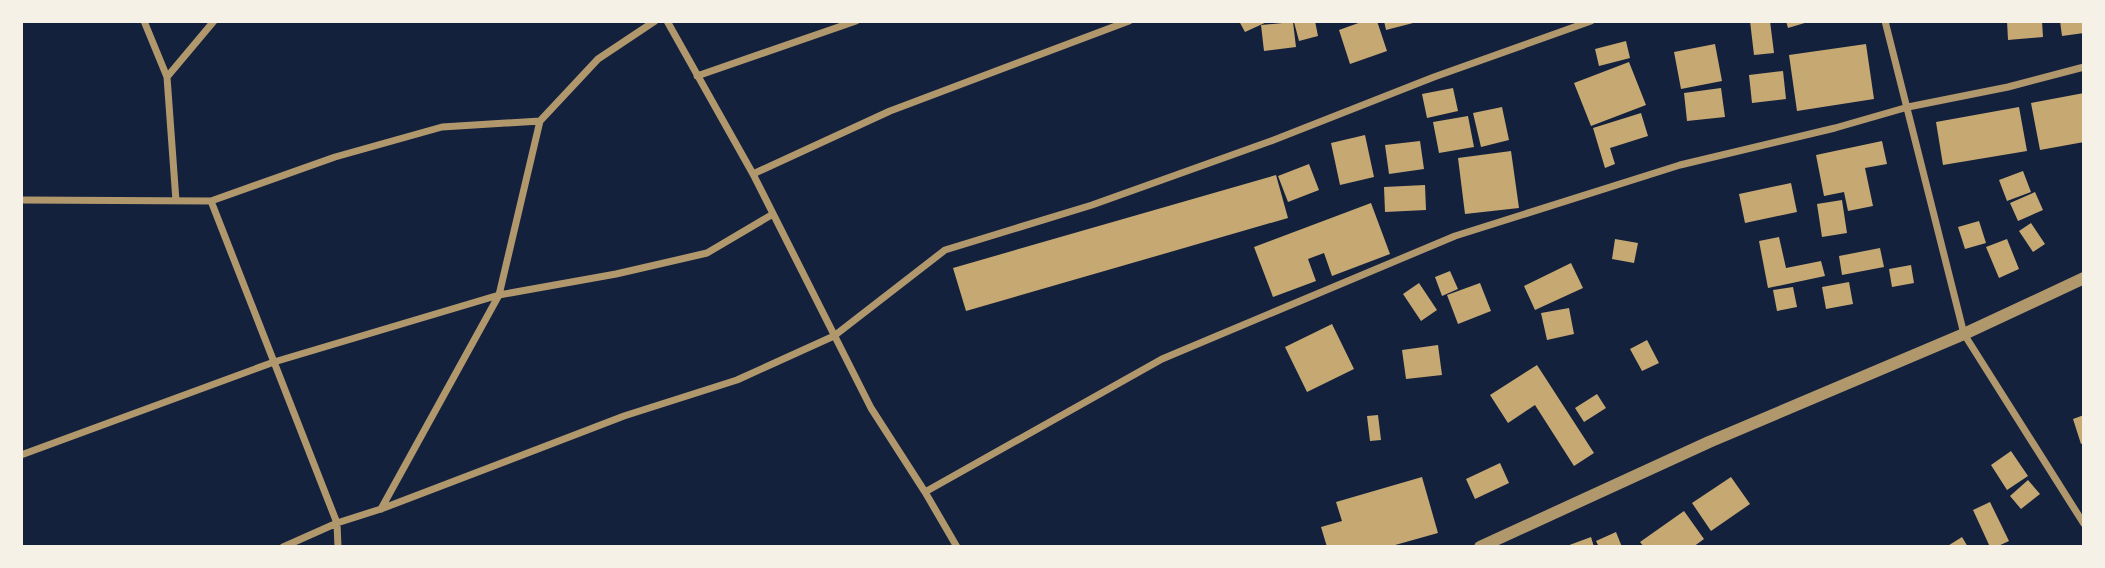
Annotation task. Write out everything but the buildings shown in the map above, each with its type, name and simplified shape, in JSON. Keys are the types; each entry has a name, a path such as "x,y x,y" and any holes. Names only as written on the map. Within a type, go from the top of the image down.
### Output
{"street":[{"path":"144,21 167,77 176,201"},
{"path":"167,77 214,21"},
{"path":"382,509 499,295 540,121 598,60 655,21"},
{"path":"667,21 753,174 871,408 957,547"},
{"path":"697,76 856,21"},
{"path":"753,174 890,111 1129,21"},
{"path":"283,547 337,523 382,509 624,416 737,380 834,336 945,250 1092,205 1591,21"},
{"path":"1885,21 1964,334 2084,524"},
{"path":"925,492 1162,359 1455,236 1680,165 1835,128 1908,107 2008,87 2084,68"},
{"path":"21,200 211,201 335,157 442,127 540,121"},
{"path":"211,201 337,523 338,547"},
{"path":"21,455 274,362 499,295 616,274 707,253 773,214"},
{"path":"1480,547 1709,442 1964,334 2084,278"}]}
